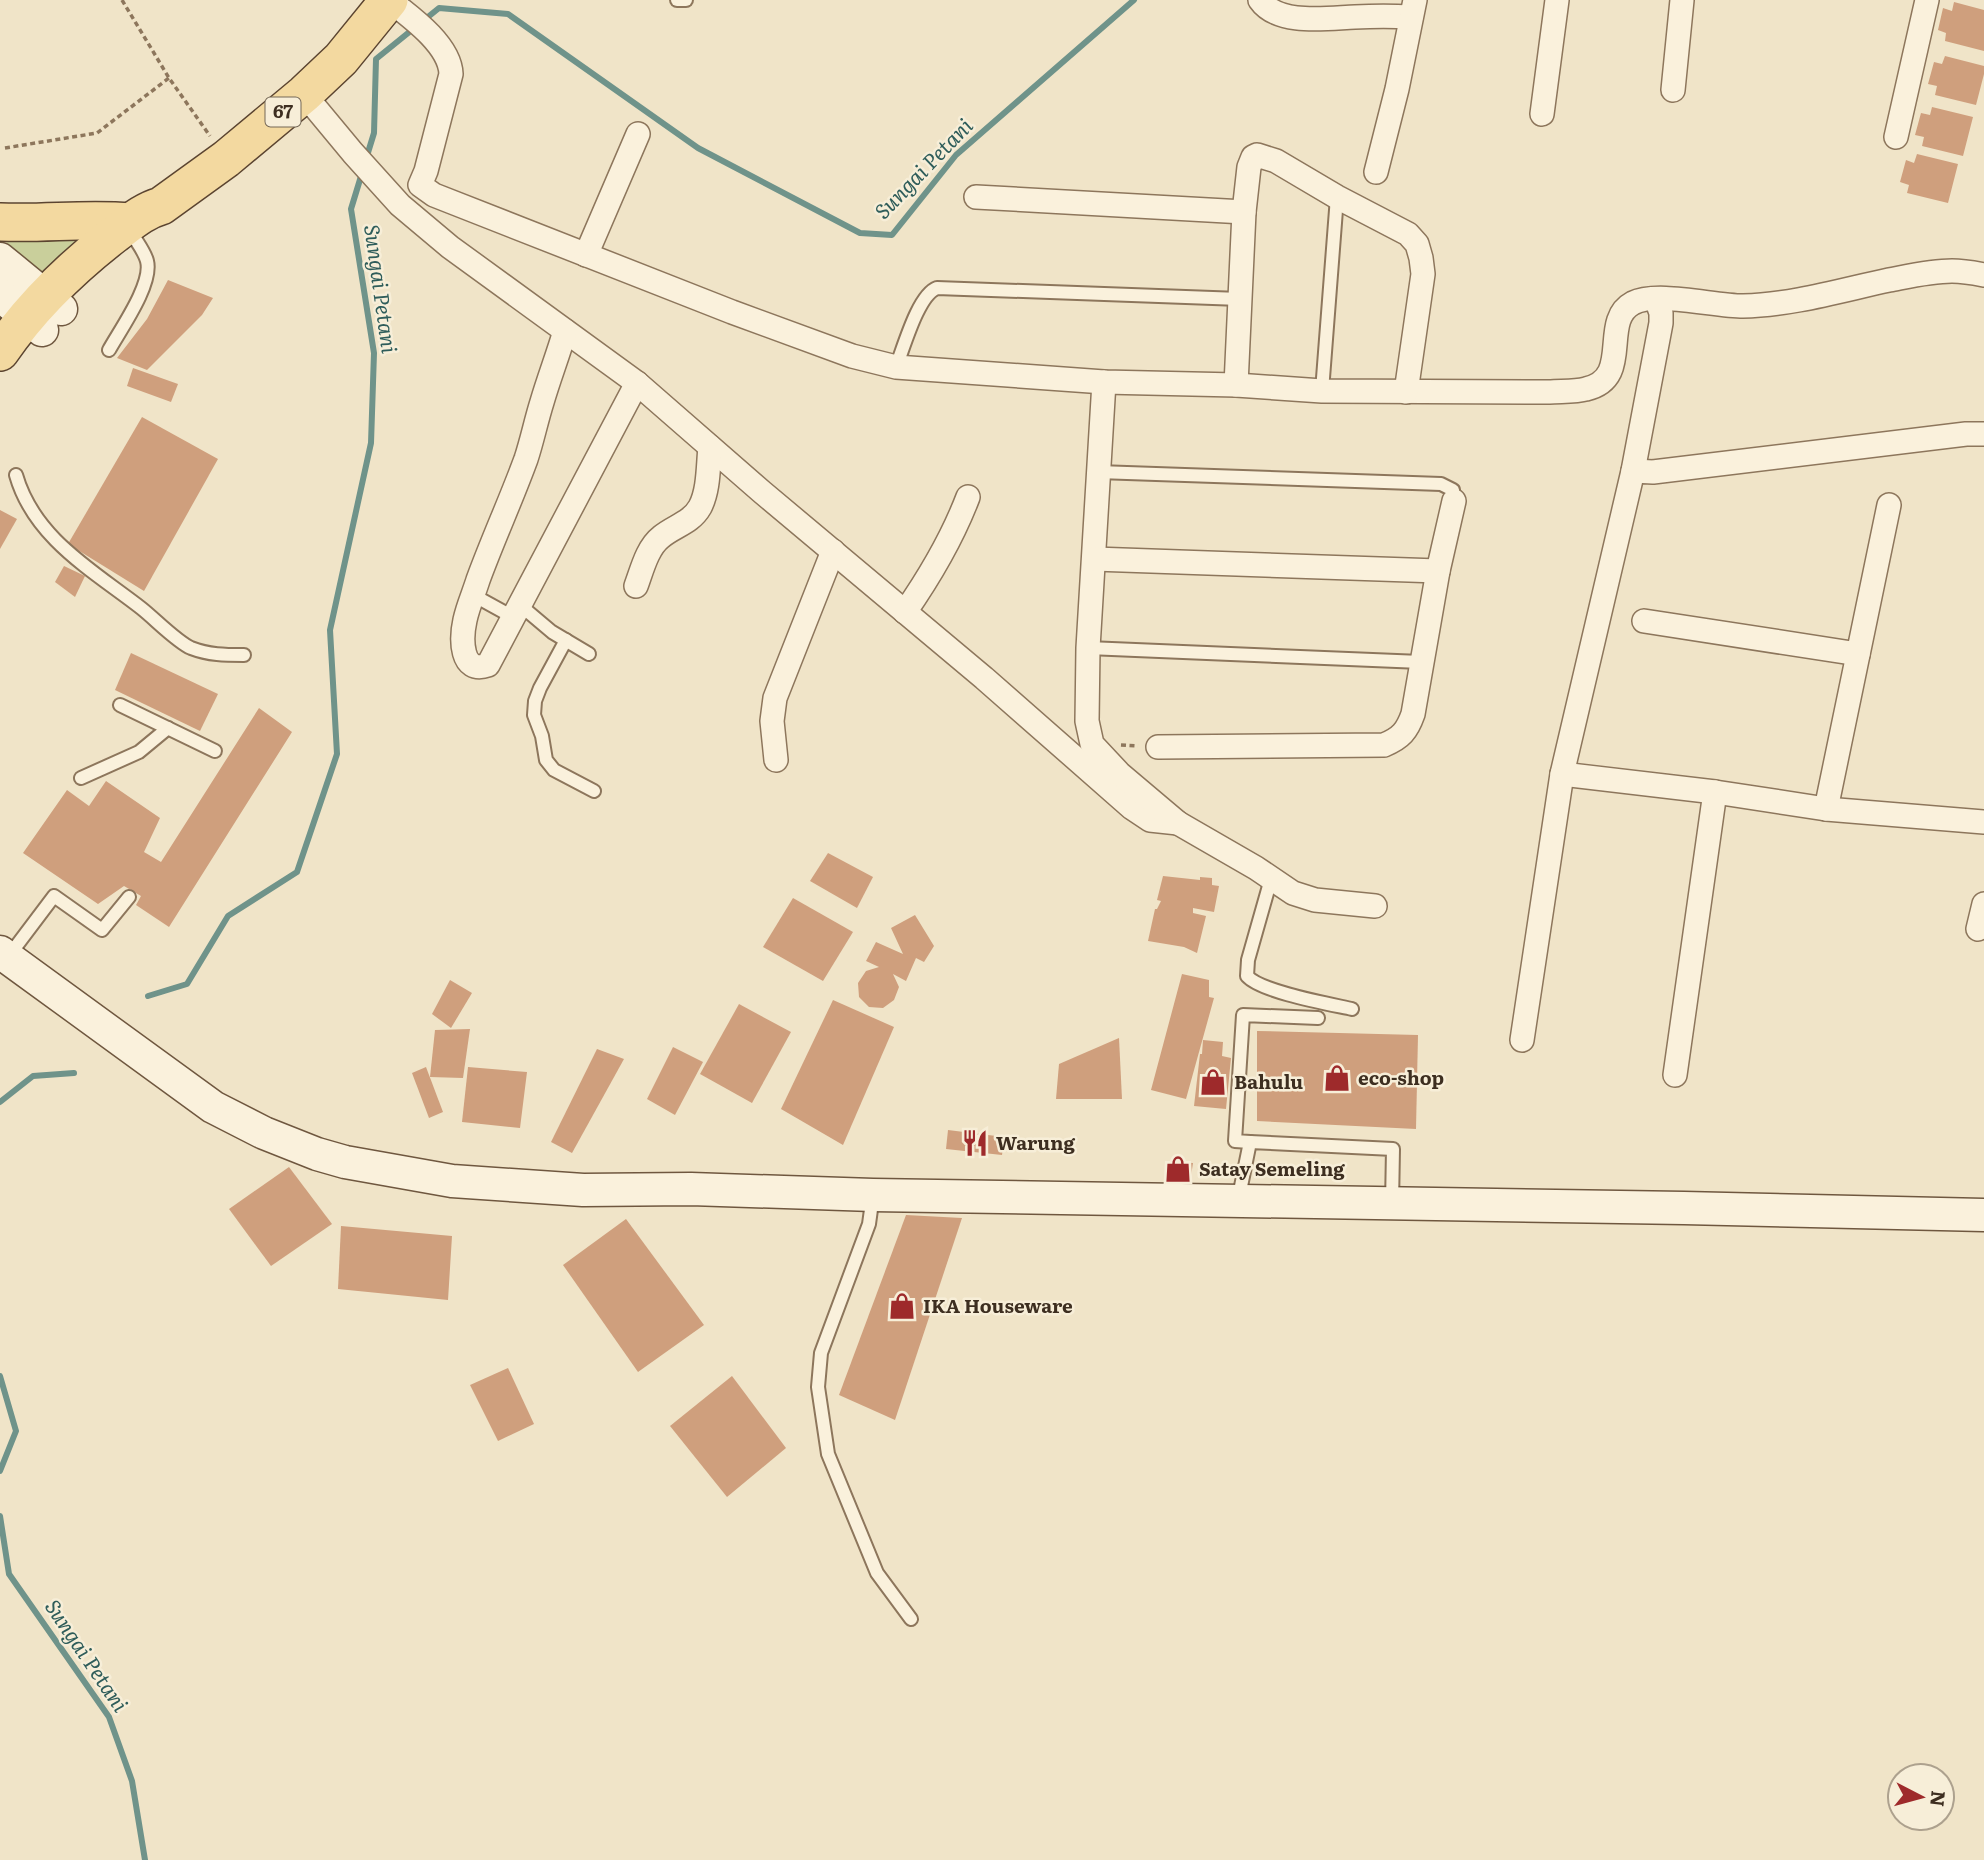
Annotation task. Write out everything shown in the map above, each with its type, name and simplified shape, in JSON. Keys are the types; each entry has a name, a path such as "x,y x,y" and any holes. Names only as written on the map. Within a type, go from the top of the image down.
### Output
{"main road":[{"name":"67","path":"0,352 35,309 304,94 396,6"},
{"path":"0,222 100,219 142,222"},
{"path":"0,259 35,309"},
{"name":"67","path":"0,375 27,349 35,309"},
{"path":"4,955 213,1107 264,1133 345,1162 452,1181 583,1190 691,1189 873,1195 1984,1215"}],"street":[{"path":"1260,0 1264,6 1276,12 1305,19 1413,8 1397,89 1376,172"},
{"path":"1542,114 1557,0"},
{"path":"1673,90 1682,0"},
{"path":"1896,137 1927,0"},
{"path":"395,199 420,185 451,74 451,65 439,45 396,6"},
{"path":"304,94 395,199 450,247 637,383 984,678 1132,808 1150,820 1178,822"},
{"path":"586,255 638,134"},
{"path":"1236,385 1244,212 1249,167 1253,157 1257,155 1276,161 1408,234 1417,244 1423,274 1406,392"},
{"path":"420,185 434,195 852,356 896,367 1104,383 1236,385 1322,391 1549,392 1587,389 1606,379 1611,372 1618,325 1623,312 1629,305 1640,300 1762,306 1917,274 1955,271 1984,275"},
{"path":"976,197 1244,212"},
{"path":"1522,1041 1562,774 1633,471 1661,323 1656,299"},
{"path":"565,331 526,458 496,532 464,624 464,650 467,661 473,666 488,665 637,383"},
{"path":"1104,383 1088,648 1087,722 1092,744 1120,774 1178,822 1293,892 1307,898 1375,906"},
{"path":"1633,471 1653,472 1966,434 1984,435"},
{"path":"636,586 651,548 659,538 685,523 701,505 706,488 710,447"},
{"path":"905,612 945,550 968,497"},
{"path":"1158,747 1384,745 1397,740 1413,714 1438,571 1454,501"},
{"path":"1826,808 1889,505"},
{"path":"776,760 772,721 775,698 833,551"},
{"path":"1094,559 1438,571"},
{"path":"1644,621 1858,654"},
{"path":"1562,774 1826,808 1984,822"},
{"path":"1675,1075 1715,792"},
{"path":"1978,929 1984,904"}],"lane":[{"path":"677,0 686,0"},
{"path":"1322,391 1337,197"},
{"path":"108,350 143,288 148,270 142,222"},
{"path":"896,367 923,299 932,289 937,288 1240,299"},
{"path":"1098,472 1441,484 1453,490 1454,501"},
{"path":"16,475 22,493 41,526 68,553 188,647 213,655 244,655"},
{"path":"473,596 516,611 589,654"},
{"path":"566,640 540,688 534,715 542,736 546,760 554,770 594,791"},
{"path":"1088,648 1421,662"},
{"path":"120,705 215,751"},
{"path":"80,778 139,752 168,728"},
{"path":"1271,879 1248,960 1247,976 1252,982 1277,990 1352,1009"},
{"path":"4,955 54,896 102,930 129,897"},
{"path":"1318,1018 1243,1015 1235,1141 1393,1149 1392,1204"},
{"path":"1238,1201 1250,1142"},
{"path":"873,1195 869,1224 821,1353 818,1387 828,1454 877,1573 911,1619"}],"path":[{"path":"122,0 169,78 226,159"},
{"path":"5,148 97,133 169,78"},
{"path":"1092,744 1158,747"}],"green space":[{"path":"102,229 47,275 14,256 6,242 17,232"}],"building":[{"path":"1954,2 1984,10 1984,51 1945,41 1946,33 1938,30 1943,8 1952,11"},
{"path":"1945,56 1984,66 1976,105 1935,95 1937,86 1928,84 1934,62 1942,64"},
{"path":"1932,107 1973,117 1963,156 1922,146 1924,137 1915,135 1921,113 1930,115"},
{"path":"1917,154 1958,164 1948,203 1907,193 1909,185 1900,182 1906,160 1914,163"},
{"path":"168,280 213,298 202,315 147,370 117,358 147,319"},
{"path":"133,368 178,384 171,402 127,386"},
{"path":"142,417 218,459 144,591 68,544"},
{"path":"0,510 17,519 0,549"},
{"path":"64,566 85,576 75,597 55,582"},
{"path":"131,653 218,694 200,731 115,690"},
{"path":"259,708 292,732 169,927 136,905 141,896 124,886 98,904 23,853 67,790 89,806 106,781 160,818 144,852 161,862"},
{"path":"828,853 873,877 857,908 810,881"},
{"path":"1163,876 1200,880 1200,877 1212,878 1212,885 1219,886 1214,912 1193,908 1193,913 1206,916 1197,953 1184,947 1148,941 1155,909 1161,901 1157,900"},
{"path":"793,898 853,932 823,981 763,947"},
{"path":"915,915 934,946 924,962 916,958 906,981 893,974 899,987 894,1000 883,1008 869,1007 859,997 858,983 866,971 879,967 866,961 876,942 903,954 891,928"},
{"path":"1182,974 1209,980 1209,997 1214,998 1186,1099 1151,1090"},
{"path":"450,980 472,993 451,1028 432,1014"},
{"path":"833,1000 894,1027 843,1145 781,1109"},
{"path":"739,1004 791,1032 752,1103 700,1074"},
{"path":"470,1029 463,1078 430,1077 435,1030"},
{"name":"eco-shop","path":"1257,1031 1418,1035 1416,1129 1257,1121"},
{"path":"1119,1038 1122,1099 1056,1099 1059,1064"},
{"name":"Bahulu","path":"1203,1040 1223,1042 1222,1056 1231,1058 1226,1109 1194,1106"},
{"path":"673,1047 703,1062 675,1115 647,1099"},
{"path":"597,1049 624,1059 572,1153 551,1142"},
{"path":"426,1067 443,1112 429,1118 412,1073"},
{"path":"468,1067 527,1072 520,1128 462,1122"},
{"name":"Warung","path":"948,1130 1004,1137 1002,1155 946,1149"},
{"name":"Satay Semeling","path":"1165,1162 1193,1163 1191,1176 1165,1175"},
{"path":"289,1167 332,1224 271,1266 229,1209"},
{"name":"IKA Houseware","path":"906,1215 962,1218 895,1420 839,1395"},
{"path":"626,1219 704,1325 638,1372 563,1265"},
{"path":"341,1226 452,1236 448,1300 338,1289"},
{"path":"508,1368 534,1424 498,1441 470,1385"},
{"path":"732,1376 786,1448 727,1497 670,1426"}],"waterway":[{"name":"Sungai Petani","path":"366,159 374,133 376,59 439,8 508,14 698,148 860,233 892,235 956,155 1134,0"},
{"name":"Sungai Petani","path":"148,996 187,984 228,916 297,872 337,754 330,630 371,443 374,353 351,209 362,173"},
{"name":"Sungai Petani","path":"0,1102 33,1076 74,1073"},
{"name":"Sungai Petani","path":"0,1376 16,1431 0,1471"},
{"name":"Sungai Petani","path":"0,1516 9,1574 109,1717 132,1781 145,1860"}],"place":[{"name":"eco-shop","path":"1337,1078"},
{"name":"Bahulu","path":"1213,1082"},
{"name":"Warung","path":"975,1143"},
{"name":"Satay Semeling","path":"1178,1169"},
{"name":"IKA Houseware","path":"902,1306"}]}
